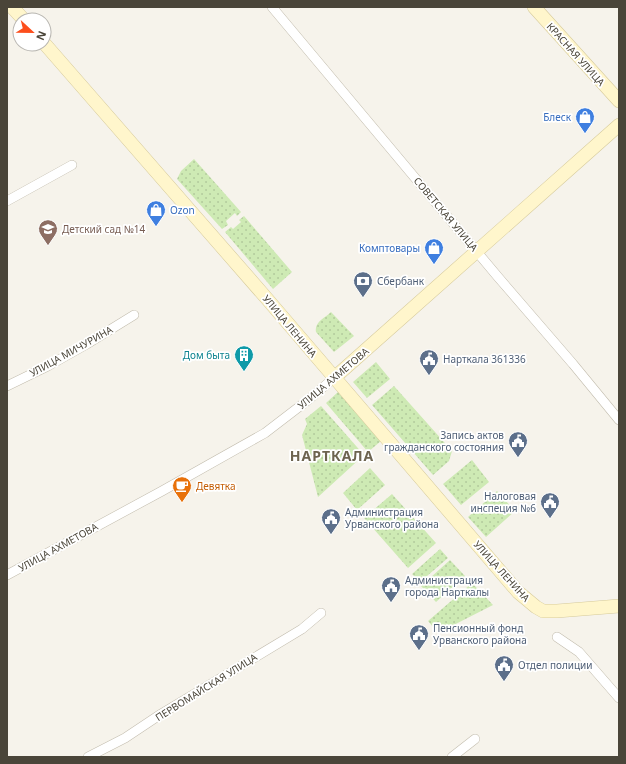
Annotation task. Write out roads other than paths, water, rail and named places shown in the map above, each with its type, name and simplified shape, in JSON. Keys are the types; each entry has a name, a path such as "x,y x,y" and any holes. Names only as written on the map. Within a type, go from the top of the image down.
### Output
{"street":[{"name":"СОВЕТСКАЯ УЛИЦА","path":"272,7 531,316 574,364 619,420"},
{"name":"КРАСНАЯ УЛИЦА","path":"534,7 619,101"},
{"name":"УЛИЦА ЛЕНИНА","path":"52,52 518,592 536,607 543,610 557,611 619,606"},
{"name":"УЛИЦА АХМЕТОВА","path":"7,575 168,488 259,436 308,400 478,252 619,125"},
{"path":"7,202 72,165"},
{"name":"УЛИЦА МИЧУРИНА","path":"7,386 48,366 134,315"},
{"name":"ПЕРВОМАЙСКАЯ УЛИЦА","path":"88,757 126,738 161,714 302,628 321,613"},
{"path":"557,637 579,652 619,698"},
{"path":"452,757 475,739"}],"place":[{"name":"Блеск","path":"585,134"},
{"name":"Ozon","path":"156,227"},
{"name":"Детский сад №14","path":"48,246"},
{"name":"Комптовары","path":"434,265"},
{"name":"Сбербанк","path":"363,298"},
{"name":"Дом быта","path":"244,372"},
{"name":"Нарткала 361336","path":"429,376"},
{"name":"Запись актов гражданского состояния","path":"518,458"},
{"name":"Девятка","path":"182,503"},
{"name":"Налоговая инспеция №6","path":"550,519"},
{"name":"Администрация Урванского района","path":"331,535"},
{"name":"Администрация города Нарткалы","path":"391,603"},
{"name":"Пенсионный фонд Урванского района","path":"419,651"},
{"name":"Отдел полиции","path":"504,682"}],"district":[{"name":"НАРТКАЛА","path":"332,455"}]}
